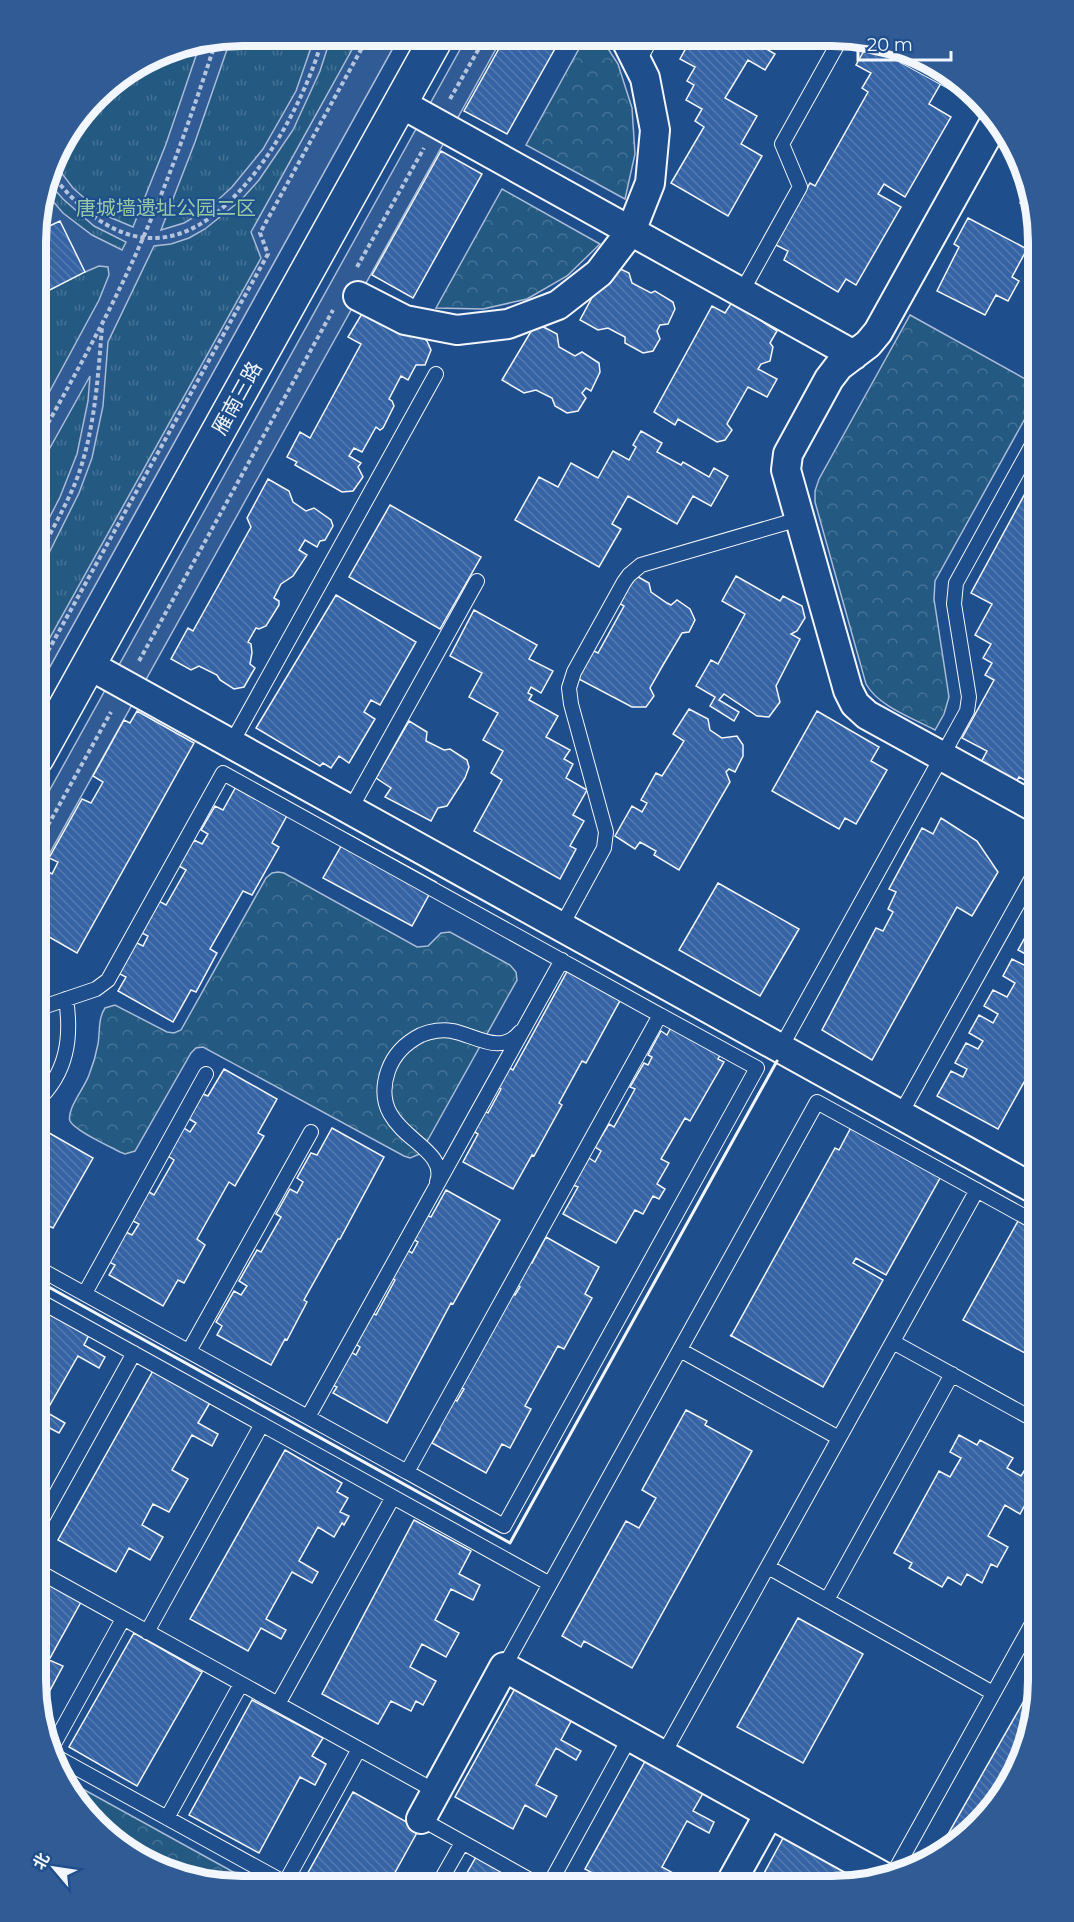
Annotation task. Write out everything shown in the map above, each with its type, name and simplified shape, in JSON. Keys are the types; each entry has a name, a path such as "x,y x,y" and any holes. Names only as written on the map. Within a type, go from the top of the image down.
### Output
{"street":[{"path":"351,289 405,320 457,330 508,324 558,305 600,273 631,231 650,183 654,130 638,46"},
{"name":"雁南三路","path":"46,742 432,47"},
{"path":"400,104 854,355"},
{"path":"991,129 878,332 868,344 839,366 829,379 788,454 786,470 850,698 867,715 1028,803"},
{"path":"89,665 900,1115 1027,1180"},
{"path":"420,1820 504,1667 873,1871"},
{"path":"735,1876 769,1814"}],"lane":[{"path":"741,293 800,187 782,144 836,46"},
{"path":"231,744 436,374"},
{"path":"780,1048 964,717 969,697 954,604 956,583 1028,463"},
{"path":"561,927 604,848 606,832 571,704 569,688 574,672 624,582 641,565 799,519"},
{"path":"350,810 477,581"},
{"path":"46,1006 96,990 108,980 223,772 757,1068 504,1526 46,1272"},
{"path":"900,1115 1028,886"},
{"path":"308,1417 562,960"},
{"path":"46,1092 59,1073 67,1049 70,1024 66,999"},
{"path":"407,1472 660,1015"},
{"path":"435,1188 439,1175 437,1163 429,1151 396,1125 386,1104 384,1082 392,1060 408,1042 428,1032 450,1030 489,1044 504,1044 516,1037 526,1023"},
{"path":"85,1293 206,1074"},
{"path":"504,1667 817,1102 1027,1218"},
{"path":"189,1351 311,1132"},
{"path":"663,1755 977,1190"},
{"path":"46,1305 550,1584"},
{"path":"893,1342 1027,1416"},
{"path":"680,1350 839,1438"},
{"path":"46,1512 134,1353"},
{"path":"827,1600 952,1374"},
{"path":"147,1632 262,1424"},
{"path":"278,1704 393,1497"},
{"path":"768,1567 993,1693"},
{"path":"46,1576 435,1791"},
{"path":"56,1740 123,1619"},
{"path":"899,1863 1027,1632"},
{"path":"167,1818 241,1684"},
{"path":"554,1876 630,1737"},
{"path":"290,1876 359,1749"},
{"path":"65,1760 272,1876"},
{"path":"420,1820 522,1876"},
{"path":"443,1876 462,1843"}],"path":[{"path":"57,180 97,219 120,231 143,238 168,237 200,224 219,210 251,178 267,157 293,115 311,74 320,47"},
{"path":"46,655 268,254 260,232 363,47"},
{"path":"46,829 351,289 480,47"},
{"path":"46,428 102,323 143,238 174,160 213,49"},
{"path":"46,542 78,476 86,451 95,405 102,323"}],"green space":[{"path":"580,46 606,46 618,64 632,108 635,154 625,199 526,145"},
{"name":"唐城墙遗址公园二区","path":"230,47 394,47 46,674 46,243 53,192 61,168 73,145 95,113 113,95 145,73 180,57 204,50"},
{"path":"502,189 600,244 567,276 527,299 483,309 436,308"},
{"path":"910,315 1028,380 1028,413 935,581 934,599 949,697 944,714 935,730 879,699 866,684 815,502 815,491 819,479"},
{"path":"278,872 284,873 417,947 428,946 441,933 450,932 510,965 516,972 517,980 420,1154 410,1158 404,1156 203,1047 196,1048 191,1053 135,1151 125,1154 78,1129 70,1121 71,1111 93,1064 100,1021 105,1008 115,1005 167,1032 174,1033 181,1030 266,878"},
{"path":"79,1787 240,1876 192,1869 168,1861 145,1849 123,1835 104,1818"}],"shaded area":[{"path":"228,47 161,230 184,223 208,209 232,187 263,149 296,91 311,47 328,47 320,71 293,130 259,180 241,200 205,229 171,244 154,246 108,342 103,406 92,458 79,493 46,561 46,524 77,454 88,401 90,376 46,455 46,398 99,300 109,275 108,267 99,266 85,272 47,235 51,200 63,213 92,235 122,250 126,242 94,226 63,199 54,189 60,171 73,188 90,203 107,216 133,227 166,144 197,52"},
{"path":"354,47 394,47 46,674 46,645 261,258 251,232"},
{"path":"462,47 497,47 46,860 46,797"}],"building":[{"path":"556,46 507,134 464,111 500,47"},
{"path":"687,46 761,46 775,54 765,70 748,60 725,98 757,116 741,144 762,156 728,216 671,183 704,127 695,121 702,109 686,100 694,85 687,81 695,67 680,59"},
{"path":"865,49 894,57 918,67 942,81 929,104 951,117 905,197 884,184 878,194 901,207 856,285 846,279 838,292 784,260 788,251 774,244 810,183 815,186 868,92 862,88 871,73 856,65"},
{"path":"441,151 482,174 413,298 372,275"},
{"path":"968,218 1027,249 1012,277 1019,281 1008,301 996,295 985,315 937,291 959,247 954,244"},
{"path":"60,221 85,272 46,292 46,243 47,227"},
{"path":"610,264 629,273 632,283 651,293 655,291 673,302 675,309 668,324 660,325 657,331 660,339 653,351 643,353 625,343 625,337 608,328 598,330 580,320"},
{"path":"732,302 777,331 770,343 773,347 770,361 761,364 758,369 777,379 767,397 748,387 727,424 732,430 725,440 717,442 678,419 675,425 654,412 712,306 725,313"},
{"path":"366,307 386,326 402,334 406,328 422,337 427,341 431,350 425,365 416,365 408,380 401,376 389,399 394,406 383,428 380,430 376,427 362,452 354,448 349,456 361,463 358,467 363,477 353,491 342,492 295,465 297,462 287,457 300,432 310,438 361,344 348,337"},
{"path":"536,323 557,334 559,347 575,356 582,352 599,363 600,372 591,391 586,388 582,393 586,398 578,411 567,413 555,406 552,398 536,390 524,393 502,380"},
{"path":"641,431 662,443 657,452 681,465 683,462 709,477 714,468 728,476 711,506 693,496 677,524 628,496 612,524 621,529 599,567 515,520 539,477 558,487 571,463 598,478 613,451 629,460 636,447 633,445"},
{"path":"268,479 289,491 293,502 306,511 314,508 331,520 333,526 325,540 320,541 317,547 305,540 299,550 307,555 293,576 281,584 274,598 279,601 279,605 266,626 256,628 248,642 251,644 252,653 250,664 255,668 244,687 234,689 220,680 217,675 199,666 191,670 171,659 188,628 193,631 251,527 247,518"},
{"path":"1028,488 1028,782 1019,777 1014,786 979,766 987,751 962,738 994,680 985,675 992,663 983,658 991,644 975,635 992,604 971,593"},
{"path":"390,505 481,557 440,629 349,577"},
{"path":"633,574 649,583 651,592 667,603 671,605 677,600 690,609 695,620 689,632 682,633 650,688 654,696 646,707 632,707 575,677 590,649 598,653 624,606 617,602"},
{"path":"736,576 780,601 783,596 802,606 805,618 797,631 791,634 800,639 776,686 780,702 769,717 757,716 724,694 719,700 739,712 734,721 710,706 715,697 696,686 711,660 718,664 745,614 722,601"},
{"path":"336,595 416,642 380,705 371,700 364,712 375,719 349,763 339,756 331,768 323,763 320,766 256,728"},
{"path":"474,610 537,645 529,659 553,671 541,693 531,687 528,693 532,695 529,700 558,716 546,737 570,750 564,759 573,764 566,778 587,790 573,815 584,821 570,846 576,849 560,879 474,831 502,780 491,773 503,751 483,740 498,713 469,697 482,673 450,656"},
{"path":"689,709 708,719 710,730 722,738 737,736 743,745 743,756 735,772 729,769 726,772 730,782 679,870 654,855 656,851 640,842 635,849 615,836 632,806 642,812 647,803 641,800 656,773 662,776 684,741 673,734"},
{"path":"137,711 194,743 77,953 46,935 46,870 52,874 58,862 49,858 82,799 91,803 103,782 93,776 124,720 130,723"},
{"path":"817,711 879,747 871,761 887,770 856,824 845,818 839,829 772,791"},
{"path":"409,721 427,732 426,741 444,750 450,749 467,760 469,767 465,778 447,806 438,808 431,821 385,797 391,788 376,778"},
{"path":"238,783 289,812 272,843 279,847 252,895 243,891 210,949 217,953 196,992 191,990 173,1022 118,991 126,977 118,973 135,942 143,946 148,936 140,932 157,900 166,905 186,870 179,866 194,840 202,844 208,834 201,830 215,806 223,810"},
{"path":"941,818 977,841 998,872 972,916 957,907 872,1060 822,1030 876,928 883,931 893,912 888,909 896,892 889,889 922,828 933,834"},
{"path":"348,834 436,882 412,926 323,878"},
{"path":"718,883 799,929 760,996 679,950"},
{"path":"1028,933 1028,955 1018,950"},
{"path":"1012,959 1026,966 1028,963 1027,1076 998,1129 937,1096 951,1071 963,1077 967,1069 955,1063 966,1043 978,1049 983,1041 969,1033 979,1015 993,1023 998,1014 984,1006 993,990 1007,997 1015,983 1003,976"},
{"path":"569,968 622,997 586,1063 582,1061 559,1103 562,1105 513,1189 463,1162 478,1134 470,1129 482,1109 488,1113 501,1089 494,1085 504,1065 513,1070"},
{"path":"672,1025 721,1053 718,1059 724,1062 690,1121 685,1118 661,1159 669,1163 657,1184 665,1189 659,1199 653,1196 643,1214 635,1210 616,1243 563,1214 578,1187 573,1185 589,1158 595,1162 601,1151 595,1147 609,1124 614,1127 635,1089 630,1087 644,1063 648,1065 652,1057 648,1055 661,1031 667,1035"},
{"path":"224,1069 277,1099 258,1133 264,1136 235,1186 229,1182 197,1239 205,1245 184,1283 178,1280 163,1306 109,1275 115,1265 109,1262 126,1232 132,1235 139,1224 129,1219 146,1190 154,1195 174,1160 168,1156 184,1128 190,1132 196,1123 189,1119 203,1094 208,1096"},
{"path":"856,1118 944,1171 886,1275 856,1258 853,1263 883,1280 823,1387 731,1336 835,1148 839,1150"},
{"path":"332,1128 384,1157 304,1300 307,1302 287,1340 285,1339 271,1365 217,1335 222,1326 216,1322 234,1291 241,1295 247,1286 239,1281 257,1250 261,1252 281,1217 276,1214 290,1189 297,1193 303,1182 297,1178 311,1153 317,1155"},
{"path":"46,1131 93,1158 53,1228 49,1226 46,1232"},
{"path":"446,1190 500,1220 453,1304 451,1303 387,1423 333,1393 337,1387 330,1384 349,1351 356,1355 360,1347 354,1343 371,1312 376,1315 395,1280 390,1277 405,1249 412,1253 418,1242 411,1238 424,1214 431,1217"},
{"path":"1023,1212 1027,1214 1027,1354 963,1320"},
{"path":"546,1237 599,1267 585,1294 592,1298 564,1349 558,1346 525,1406 531,1409 510,1448 502,1444 486,1473 432,1443 440,1429 434,1426 451,1398 457,1401 464,1389 457,1385 509,1292 515,1295 520,1287 513,1283 526,1259 532,1263"},
{"path":"46,1309 90,1333 84,1345 105,1357 99,1368 78,1356 46,1412"},
{"path":"154,1369 211,1401 198,1423 218,1434 212,1446 192,1435 172,1470 188,1479 169,1512 153,1504 142,1525 163,1537 150,1560 129,1548 116,1572 58,1540"},
{"path":"686,1410 707,1421 705,1425 752,1451 632,1668 584,1641 581,1647 562,1636 626,1521 639,1528 656,1498 642,1490"},
{"path":"46,1412 65,1423 59,1433 46,1426"},
{"path":"959,1435 977,1445 980,1440 1013,1458 1007,1468 1021,1476 1024,1471 1027,1473 1027,1501 1020,1514 1005,1505 988,1536 1008,1547 997,1567 991,1564 982,1583 967,1574 961,1585 948,1577 942,1587 909,1568 912,1563 894,1553 939,1471 950,1477 961,1458 950,1452"},
{"path":"285,1450 342,1483 337,1492 348,1498 340,1512 349,1516 334,1537 318,1527 299,1561 318,1572 312,1583 292,1572 266,1619 286,1630 281,1639 261,1628 248,1651 190,1619"},
{"path":"414,1520 471,1551 459,1574 480,1585 473,1600 451,1589 435,1620 459,1633 446,1657 422,1644 410,1667 436,1681 423,1705 416,1701 411,1711 391,1701 378,1724 322,1694"},
{"path":"46,1583 81,1602 49,1660 63,1666 47,1695"},
{"path":"798,1618 863,1654 803,1763 737,1727"},
{"path":"134,1633 202,1672 137,1786 69,1747"},
{"path":"518,1683 575,1714 561,1740 581,1751 576,1760 556,1748 536,1785 557,1796 546,1817 525,1805 513,1829 455,1797"},
{"path":"1027,1696 1024,1718 1017,1742 1001,1777 987,1799 970,1818 946,1838"},
{"path":"252,1700 323,1738 312,1756 326,1764 315,1785 300,1777 259,1853 189,1815"},
{"path":"648,1756 706,1788 693,1811 714,1822 709,1833 687,1821 662,1867 678,1876 598,1876 585,1869"},
{"path":"353,1792 419,1829 393,1876 306,1876"},
{"path":"788,1829 847,1871 845,1875 831,1876 762,1876"},
{"path":"476,1857 509,1876 465,1876"}],"wall":[{"path":"46,1286 510,1543 777,1061"}]}
